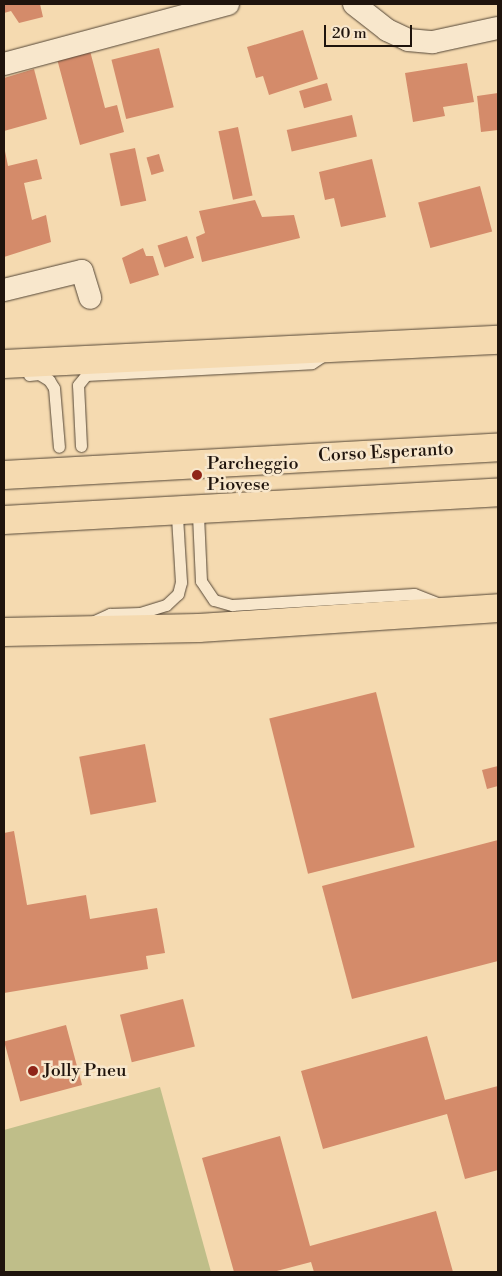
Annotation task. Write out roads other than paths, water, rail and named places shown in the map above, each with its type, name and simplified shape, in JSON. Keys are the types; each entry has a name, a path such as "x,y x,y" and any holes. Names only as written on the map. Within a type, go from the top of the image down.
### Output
{"highway":[{"path":"4,364 498,340"},
{"name":"Corso Esperanto","path":"4,475 498,447"},
{"path":"4,520 498,492"},
{"path":"4,632 81,632 199,628 498,608"}],"street":[{"path":"4,64 228,4"},
{"path":"354,4 387,30 408,40 434,42 498,28"},
{"path":"4,290 82,271 90,298"}],"lane":[{"path":"81,446 78,385 86,375 312,363 338,348"},
{"path":"4,376 39,374 49,380 55,395 59,447"},
{"path":"198,515 201,581 214,600 232,605 414,594 459,611"},
{"path":"81,632 95,620 166,605 178,594 181,582 177,516"}],"place":[{"name":"Parcheggio Piovese","path":"197,475"},
{"name":"Jolly Pneu","path":"33,1071"}]}
